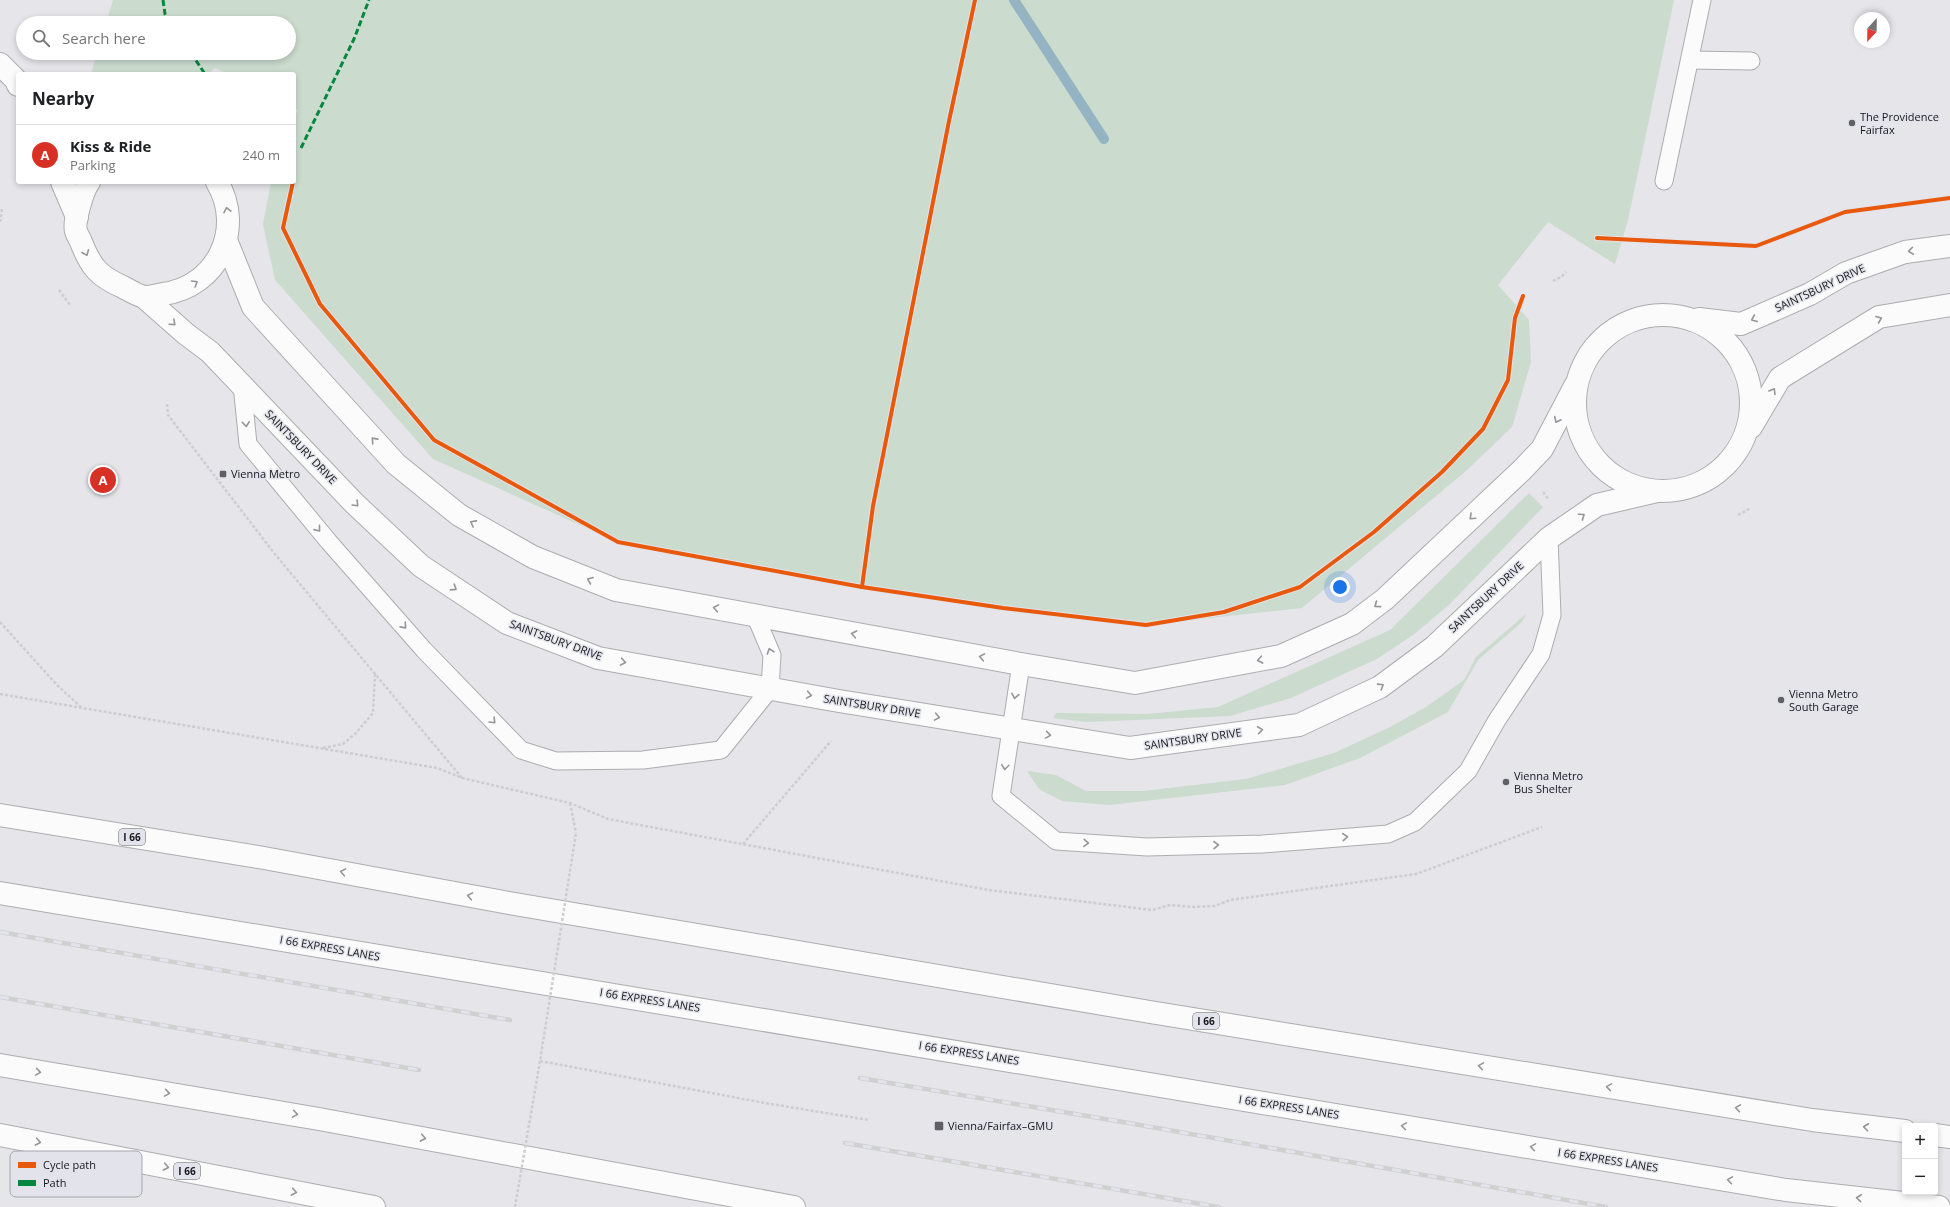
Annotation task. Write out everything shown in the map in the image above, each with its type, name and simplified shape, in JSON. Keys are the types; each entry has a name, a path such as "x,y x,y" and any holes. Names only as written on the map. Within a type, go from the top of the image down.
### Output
{"main road":[{"path":"0,64 16,81"},
{"path":"63,184 77,217"},
{"path":"77,217 85,187 87,184"},
{"path":"144,297 177,292 199,281 216,263 226,240 228,216 223,192 218,184"},
{"name":"SAINTSBURY DRIVE","path":"77,217 76,230 88,260 105,279 144,297 186,334 210,352 356,504 421,566 507,623 598,658 770,689 1130,748 1299,725 1380,687 1434,647 1549,538 1597,505 1657,491"},
{"path":"226,240 253,308 396,464 459,515 533,557 616,590 1021,664 1135,683 1281,656 1352,624 1385,599 1542,450 1575,386"},
{"name":"SAINTSBURY DRIVE","path":"1575,386 1586,358 1605,334 1631,319 1661,314 1741,324 1810,294 1846,273 1905,252 1950,246"},
{"path":"1575,386 1574,416 1584,445 1603,469 1629,485 1657,491 1684,489 1710,478 1731,460 1780,378 1879,317 1950,305"},
{"path":"1691,318 1718,333 1738,356 1749,382 1750,389 1751,409 1745,436"},
{"path":"0,800 264,858"},
{"name":"I 66","path":"0,815 264,858 509,903 1150,1012 1812,1120 1902,1131"},
{"name":"I 66 EXPRESS LANES","path":"0,893 1786,1190 1939,1207"},
{"path":"0,1065 319,1118 794,1207"},
{"name":"I 66","path":"0,1135 83,1151"},
{"path":"1938,1135 1950,1137"},
{"name":"I 66","path":"142,1162 374,1207"}],"lane":[{"path":"1664,181 1702,0"},
{"path":"1690,60 1751,61"},
{"path":"242,385 248,444 329,542 419,644 521,750 556,761 643,760 721,750 770,689 772,655 755,616"},
{"path":"1021,664 1010,728 1001,796 1056,841 1147,847 1255,845 1388,834 1415,822 1468,771 1497,720 1540,654 1552,615 1549,538"}],"path":[{"path":"0,222 2,209"},
{"path":"1553,281 1561,277 1566,272"},
{"path":"59,290 70,306"},
{"path":"167,404 168,415 274,553 462,778"},
{"path":"1738,515 1750,508"},
{"path":"0,622 58,685 82,708"},
{"path":"320,748 343,744 356,733 373,713 376,674"},
{"path":"0,694 437,768 462,778 570,803 608,819 989,890 1152,910 1170,904 1194,907 1215,906 1230,900 1416,874 1542,827"},
{"path":"743,844 831,741"},
{"path":"515,1207 540,1062 576,833 570,803"},
{"path":"540,1062 765,1103 869,1120"}],"green space":[{"path":"113,0 1674,0 1628,220 1615,264 1548,222 1498,285 1529,320 1531,362 1512,427 1466,471 1302,608 1146,625 1003,608 862,587 618,542 433,459 275,280 263,224 271,184 296,184 296,114 298,110 296,109 296,72 224,72 215,68 210,72 92,72 95,60 296,60 296,16 108,16"},
{"path":"1529,493 1543,507 1450,604 1413,635 1377,659 1291,698 1230,716 1086,722 1053,718 1056,713 1148,714 1218,707 1390,630"},
{"path":"1526,614 1522,622 1478,660 1448,712 1360,758 1285,785 1110,805 1062,801 1039,789 1027,771 1056,775 1086,791 1143,791 1246,779 1334,753 1390,727 1426,707 1464,680 1476,657"}],"waterway":[{"path":"1014,0 1104,139"}],"railway":[{"path":"0,932 510,1020"},
{"path":"0,997 419,1070"},
{"path":"860,1078 1117,1121 1606,1207"},
{"path":"845,1143 1219,1207"}],"marked path":[{"path":"163,0 166,16"},
{"path":"301,148 354,39 369,0"},
{"path":"196,60 204,72"}],"cycle path":[{"path":"862,587 873,506 949,121 975,0"},
{"path":"293,184 283,228 320,304 434,440 618,542 862,587 1003,608 1146,625 1224,612 1300,587 1374,532 1442,472 1483,429 1508,380 1515,318 1523,296"},
{"path":"1597,238 1756,246 1845,212 1950,198"}],"place":[{"name":"The Providence Fairfax","path":"1852,123"},
{"name":"Vienna Metro","path":"223,474"},
{"name":"Kiss & Ride","path":"103,480"},
{"name":"Vienna Metro South Garage","path":"1781,700"},
{"name":"Vienna Metro Bus Shelter","path":"1506,782"},
{"name":"Vienna/Fairfax–GMU","path":"939,1126"}]}
